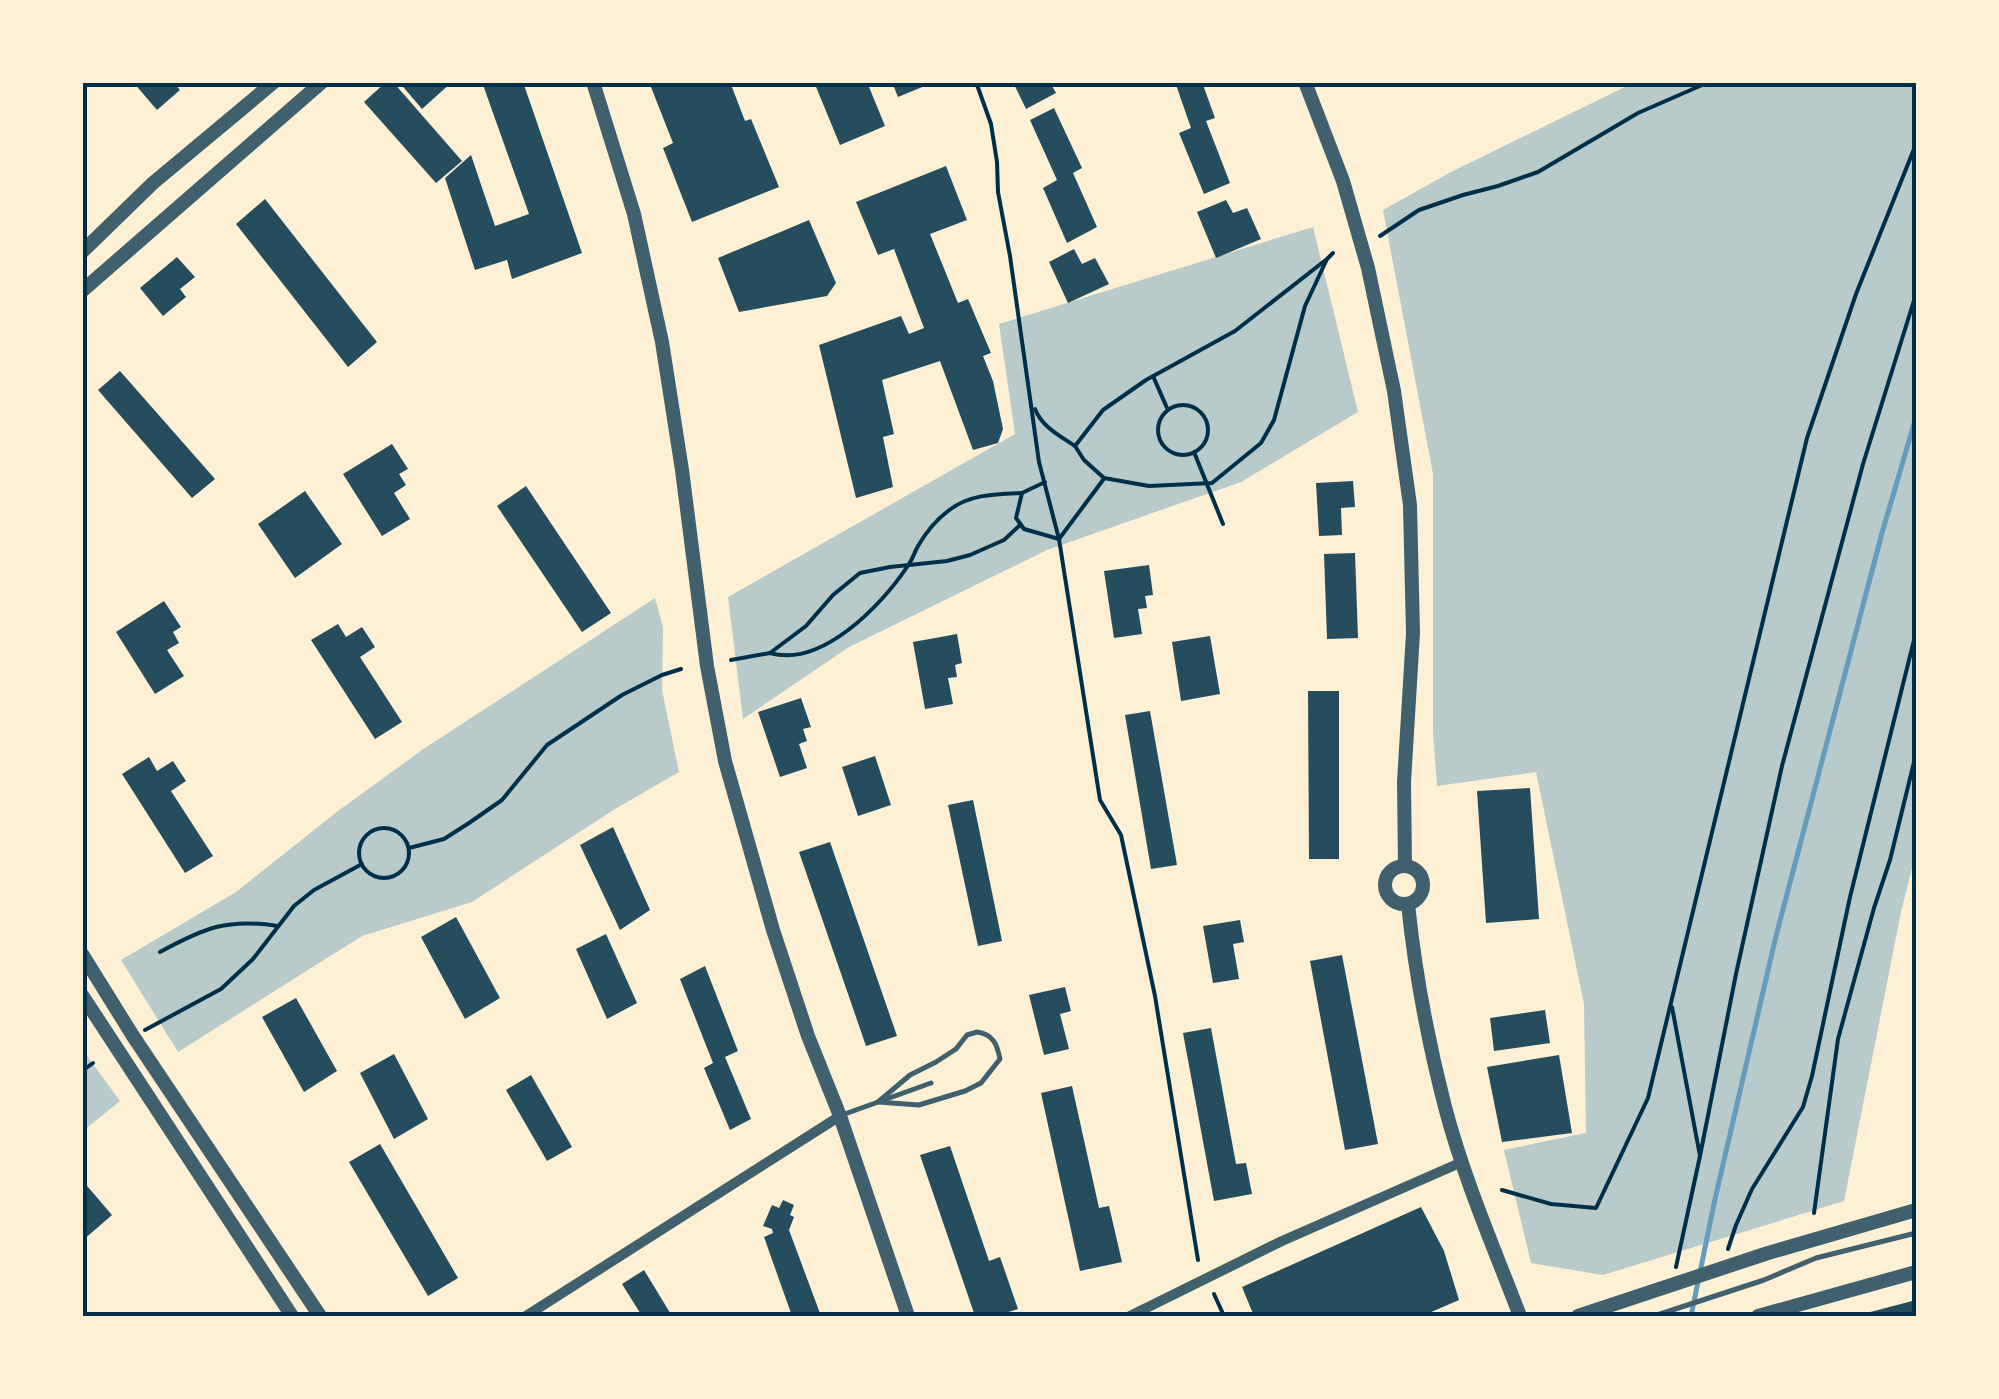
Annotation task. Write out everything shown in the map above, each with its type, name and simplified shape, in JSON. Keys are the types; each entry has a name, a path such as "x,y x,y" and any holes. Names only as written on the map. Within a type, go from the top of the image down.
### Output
{"street":[{"path":"82,252 153,183 274,82"},
{"path":"82,290 322,82"},
{"path":"593,82 634,214 662,342 707,666 725,761 773,930 908,1316"},
{"path":"1305,82 1343,181 1368,268 1394,391 1410,505 1413,632 1404,782 1405,865"},
{"path":"1405,865 1420,874 1423,887 1418,898 1408,904 1395,902 1386,893 1384,879 1392,868 1405,865"},
{"path":"1408,904 1442,1089 1462,1162 1520,1316"},
{"path":"82,954 320,1316"},
{"path":"82,995 292,1316"},
{"path":"526,1316 840,1116"},
{"path":"1130,1316 1282,1240 1462,1162"},
{"path":"1578,1316 1768,1253 1916,1210"},
{"path":"1762,1315 1916,1272"}],"lane":[{"path":"986,1033 997,1045 1000,1059 981,1084 919,1105 878,1102 910,1075 956,1049 967,1034 986,1033"},
{"path":"840,1116 931,1082"},
{"path":"1654,1316 1764,1280 1816,1258 1916,1233"}],"path":[{"path":"976,82 991,124 1039,462 1059,539 1100,800 1121,836 1155,996 1198,1260"},
{"path":"1380,236 1419,210 1538,172 1638,113 1709,82"},
{"path":"1502,1190 1551,1204 1596,1208 1648,1098 1807,438 1856,294 1916,144"},
{"path":"1075,446 1102,410 1152,376 1236,330 1332,253"},
{"path":"1031,397 1038,418 1046,427 1075,446 1104,478 1150,486 1212,483 1262,443 1274,420 1305,306 1327,259"},
{"path":"1674,1272 1782,766 1863,464 1916,294"},
{"path":"1152,376 1168,410"},
{"path":"1180,404 1196,408 1207,421 1204,444 1182,455 1162,443 1158,427 1168,410 1180,404"},
{"path":"1194,452 1223,524"},
{"path":"1059,539 1104,478"},
{"path":"770,653 783,657 802,654 842,635 876,604 908,566 926,533 950,509 982,495 1022,493 1046,482"},
{"path":"1022,493 1016,518 1020,525 1059,539"},
{"path":"731,660 770,653 806,626 833,594 860,573 970,555 1004,540 1020,525"},
{"path":"1724,1261 1752,1189 1803,1106 1916,632"},
{"path":"409,848 444,839 469,823 502,800 547,745 622,696 681,669"},
{"path":"1814,1212 1838,1039 1916,754"},
{"path":"376,830 393,830 409,848 402,870 388,878 373,876 359,856 363,840 376,830"},
{"path":"145,1030 221,988 253,959 294,906 314,890 362,864"},
{"path":"160,952 223,924 279,926"},
{"path":"1671,1002 1700,1156"},
{"path":"82,1070 93,1063"},
{"path":"1214,1294 1224,1316"}],"shaded area":[{"path":"1633,83 1916,83 1916,852 1844,1201 1603,1275 1531,1263 1504,1150 1586,1133 1584,1004 1536,772 1437,786 1433,731 1433,474 1383,210 1451,172"},
{"path":"1313,227 1358,412 1241,482 1047,550 849,647 743,719 728,597 1015,434 999,324"},
{"path":"655,598 663,627 662,690 679,772 472,902 362,936 178,1052 121,960 236,892 422,750"},
{"path":"82,1049 120,1101 83,1131 82,1131"}],"building":[{"path":"133,82 173,82 180,90 157,110"},
{"path":"386,82 393,82 462,161 436,183 364,102"},
{"path":"399,82 452,82 422,109"},
{"path":"482,82 523,82 582,253 512,279 507,260 475,270 445,178 471,155 495,226 529,214"},
{"path":"649,82 730,82 745,121 751,119 779,187 692,222 663,148 673,143"},
{"path":"814,82 867,82 885,126 840,145"},
{"path":"892,82 932,82 932,83 898,97"},
{"path":"1013,82 1050,82 1056,93 1026,109"},
{"path":"1175,82 1202,82 1215,118 1206,121 1230,183 1204,194 1179,133 1191,128"},
{"path":"1054,108 1082,168 1073,173 1097,227 1067,243 1043,188 1057,180 1030,120"},
{"path":"946,166 967,220 930,234 958,303 968,299 991,353 983,356 993,381 1003,429 998,443 973,450 940,361 882,380 894,434 883,437 893,487 856,498 819,345 901,316 909,334 924,328 894,249 878,255 856,202"},
{"path":"265,199 377,342 348,367 236,224"},
{"path":"1226,200 1233,213 1247,208 1261,239 1216,258 1197,212"},
{"path":"809,220 836,283 827,296 739,312 718,258"},
{"path":"1074,249 1082,264 1095,258 1109,284 1068,303 1049,262"},
{"path":"177,257 195,277 180,289 186,297 163,316 140,288"},
{"path":"120,371 215,479 192,498 98,390"},
{"path":"392,444 408,469 399,474 406,485 394,493 410,519 382,536 343,474"},
{"path":"1353,481 1355,507 1341,508 1342,535 1319,536 1316,483"},
{"path":"526,486 611,613 582,632 497,506"},
{"path":"305,491 342,544 295,578 258,524"},
{"path":"1355,553 1358,638 1327,639 1324,554"},
{"path":"1149,565 1153,595 1145,596 1147,608 1138,609 1142,634 1114,638 1104,571"},
{"path":"164,601 181,627 173,632 179,643 167,650 184,676 155,694 116,632"},
{"path":"338,624 346,637 362,627 375,647 360,657 402,722 375,739 311,640"},
{"path":"957,634 962,663 955,665 957,677 948,678 953,704 925,709 913,642"},
{"path":"1210,636 1220,694 1181,701 1172,642"},
{"path":"1308,691 1339,691 1339,859 1309,859"},
{"path":"801,698 811,727 803,729 807,741 799,744 807,768 780,777 758,712"},
{"path":"1150,711 1177,865 1151,869 1125,715"},
{"path":"875,756 891,805 858,816 842,767"},
{"path":"149,757 157,771 173,761 186,781 171,791 213,856 185,873 122,774"},
{"path":"1530,788 1539,919 1486,923 1477,791"},
{"path":"973,800 1002,941 978,946 948,805"},
{"path":"613,827 650,910 620,930 580,845"},
{"path":"830,842 897,1036 866,1046 799,852"},
{"path":"456,917 500,998 465,1019 421,937"},
{"path":"1240,920 1244,942 1233,944 1239,979 1213,983 1203,926"},
{"path":"606,934 637,1003 607,1019 576,949"},
{"path":"1342,955 1378,1144 1345,1150 1310,961"},
{"path":"705,966 738,1051 725,1057 751,1119 730,1130 704,1068 713,1063 680,979"},
{"path":"1065,987 1071,1011 1060,1014 1069,1049 1044,1055 1029,995"},
{"path":"296,998 337,1071 304,1092 262,1017"},
{"path":"1545,1010 1550,1043 1494,1051 1490,1018"},
{"path":"1211,1028 1236,1164 1246,1163 1252,1194 1214,1201 1183,1033"},
{"path":"394,1054 428,1119 394,1139 360,1073"},
{"path":"1559,1055 1572,1133 1502,1142 1487,1067"},
{"path":"531,1075 572,1147 547,1161 506,1090"},
{"path":"1072,1086 1099,1208 1109,1206 1122,1262 1080,1271 1041,1093"},
{"path":"380,1144 458,1278 428,1296 349,1162"},
{"path":"950,1146 989,1261 1000,1257 1018,1309 996,1316 975,1316 920,1155"},
{"path":"82,1180 112,1215 82,1241"},
{"path":"783,1200 794,1205 789,1230 821,1316 792,1316 764,1237 773,1233 763,1226 772,1205 779,1208"},
{"path":"1421,1207 1444,1251 1459,1300 1422,1316 1254,1316 1242,1287"},
{"path":"644,1270 672,1316 642,1316 622,1284"},
{"path":"1916,1300 1916,1316 1859,1316 1859,1315"}],"waterway":[{"path":"1691,1316 1776,936 1916,417"}]}
